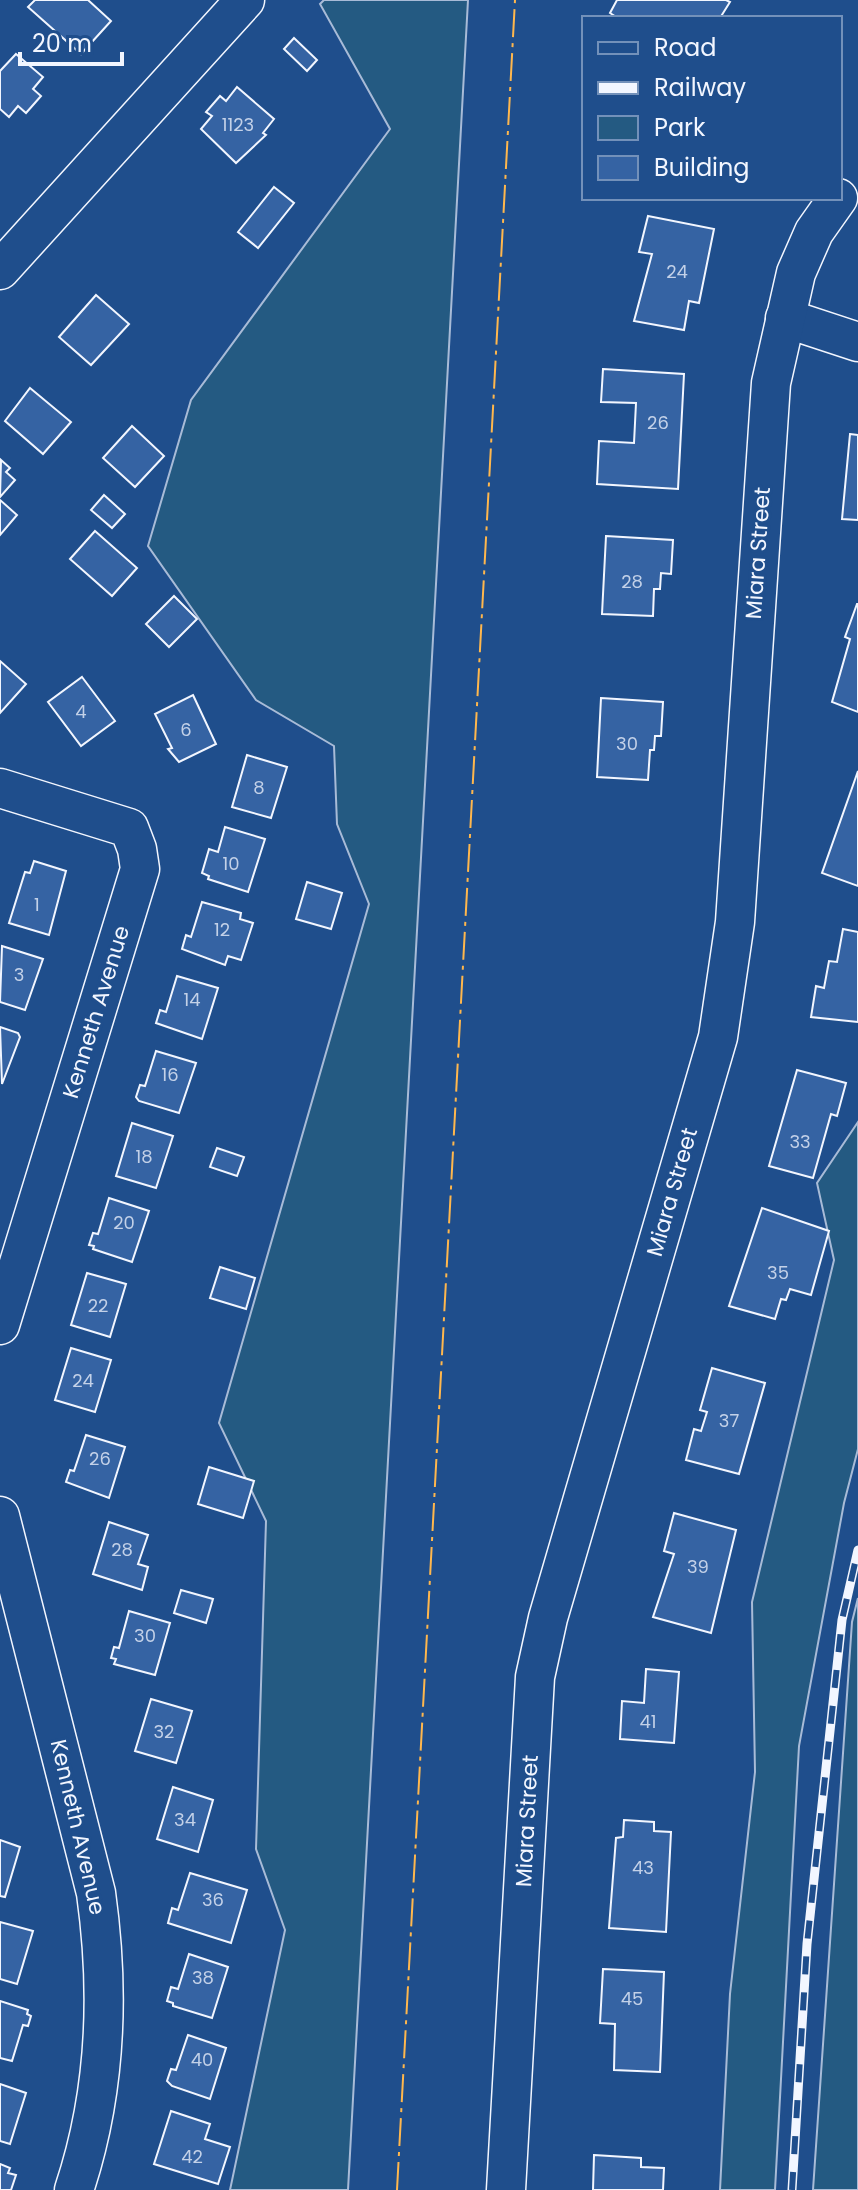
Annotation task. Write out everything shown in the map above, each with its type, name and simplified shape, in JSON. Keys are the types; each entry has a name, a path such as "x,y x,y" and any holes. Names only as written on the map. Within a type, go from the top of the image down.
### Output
{"street":[{"path":"0,270 245,0"},
{"name":"Miara Street","path":"842,193 858,170"},
{"name":"Miara Street","path":"506,2190 535,1677 548,1618 721,1023 735,922 771,383 796,273 814,232 837,200"},
{"path":"785,318 858,342"},
{"name":"Kenneth Avenue","path":"0,788 129,828 140,869 0,1325"},
{"name":"Kenneth Avenue","path":"0,1516 96,1893 102,1931 101,2079 85,2155 74,2190"}],"green space":[{"path":"324,0 468,0 348,2190 230,2190 285,1930 256,1849 266,1521 219,1423 369,904 337,824 334,746 256,700 148,546 191,400 390,129 320,4"},
{"path":"858,1122 858,1449 844,1503 799,1746 775,2190 720,2190 730,1994 755,1772 752,1602 834,1260 817,1183"},
{"path":"858,1598 858,2190 813,2190 852,1622"}],"building":[{"path":"35,0 88,0 111,21 81,54 28,7"},
{"path":"617,0 730,2 721,16 615,16 610,13"},
{"path":"294,38 317,60 307,71 284,49"},
{"path":"16,54 43,77 33,89 41,96 26,113 18,106 9,117 0,109 0,71"},
{"path":"237,87 274,119 263,133 266,135 236,163 201,129 212,116 206,112 220,96 226,101"},
{"path":"274,187 294,203 258,248 238,232"},
{"path":"648,216 714,229 699,303 689,301 684,330 634,321 652,254 639,252"},
{"path":"96,295 129,324 91,365 59,337"},
{"path":"603,369 684,374 678,489 597,484 599,441 634,443 636,403 601,402"},
{"path":"30,388 71,422 43,454 5,421"},
{"path":"132,426 164,456 135,487 103,458"},
{"path":"850,434 858,435 858,520 842,519"},
{"path":"1,460 10,468 6,472 15,480 0,497"},
{"path":"104,495 125,514 112,528 91,510"},
{"path":"0,500 17,515 0,535"},
{"path":"95,531 137,568 112,596 70,559"},
{"path":"606,536 673,540 671,574 661,573 660,589 654,589 653,616 602,614"},
{"path":"174,596 197,619 169,647 146,624"},
{"path":"857,604 858,712 832,702 850,639 845,637"},
{"path":"0,661 26,684 0,713"},
{"path":"82,677 115,721 81,746 48,702"},
{"path":"193,695 216,744 179,762 168,749 172,748 155,714"},
{"path":"601,698 663,702 661,736 655,736 654,750 650,750 648,780 597,777"},
{"path":"247,755 287,767 271,818 232,807"},
{"path":"858,771 858,886 822,873"},
{"path":"225,827 265,839 248,892 208,879 209,876 202,873 209,849 218,852"},
{"path":"34,861 66,871 49,935 9,923 25,872 30,873"},
{"path":"307,882 342,893 331,929 296,919"},
{"path":"202,902 241,913 240,919 253,923 241,960 228,956 225,965 182,949 186,935 191,937"},
{"path":"843,929 858,932 858,1022 811,1017 816,986 824,988 829,961 837,962"},
{"path":"2,946 43,959 25,1010 0,1002"},
{"path":"177,976 218,988 202,1039 156,1023 160,1010 166,1012"},
{"path":"0,1027 18,1033 20,1037 2,1084"},
{"path":"156,1051 196,1063 179,1113 139,1101 136,1097 140,1085 145,1086"},
{"path":"797,1070 846,1083 837,1116 831,1114 813,1178 769,1166"},
{"path":"132,1123 173,1136 156,1188 116,1176"},
{"path":"217,1148 244,1157 237,1176 210,1167"},
{"path":"109,1198 149,1211 132,1262 89,1245 93,1233 98,1234"},
{"path":"762,1208 829,1231 811,1295 790,1289 786,1300 781,1299 775,1319 729,1306"},
{"path":"220,1267 255,1278 246,1309 210,1298"},
{"path":"87,1273 126,1284 110,1337 71,1325"},
{"path":"71,1348 111,1360 95,1412 55,1400"},
{"path":"712,1368 765,1383 739,1474 686,1460 694,1429 701,1431 707,1412 700,1410"},
{"path":"86,1435 125,1447 109,1498 66,1482 70,1470 74,1471"},
{"path":"209,1467 254,1481 243,1518 198,1504"},
{"path":"674,1513 736,1530 711,1633 653,1617 674,1554 664,1551"},
{"path":"109,1522 148,1535 138,1564 148,1567 142,1590 93,1574"},
{"path":"181,1590 213,1599 206,1623 174,1613"},
{"path":"129,1611 170,1623 155,1675 114,1664 116,1659 111,1658 114,1647 119,1648"},
{"path":"646,1669 679,1672 674,1743 620,1739 622,1701 644,1703"},
{"path":"151,1699 192,1711 176,1763 135,1751"},
{"path":"173,1787 213,1800 198,1852 157,1839"},
{"path":"624,1820 654,1822 654,1831 671,1832 666,1932 609,1928 616,1838 623,1837"},
{"path":"0,1840 20,1847 5,1897 0,1896"},
{"path":"190,1873 247,1890 231,1943 168,1923 172,1908 178,1910"},
{"path":"0,1922 33,1931 17,1984 0,1979"},
{"path":"189,1954 228,1967 212,2018 173,2006 167,2001 171,1987 178,1989"},
{"path":"603,1969 664,1972 660,2072 614,2070 615,2024 600,2023"},
{"path":"0,2001 28,2010 27,2014 31,2016 28,2026 23,2025 12,2061 0,2058"},
{"path":"188,2035 226,2048 210,2099 172,2086 167,2081 171,2069 176,2070"},
{"path":"0,2084 26,2093 10,2144 0,2141"},
{"path":"171,2111 210,2124 205,2139 230,2147 218,2184 154,2164"},
{"path":"594,2155 641,2158 641,2167 664,2168 663,2190 593,2190"},
{"path":"0,2164 10,2168 8,2173 16,2175 11,2190 0,2190"}],"railway":[{"path":"792,2190 807,1944 842,1620 858,1550"}],"power":[{"path":"397,2190 515,0"}]}
